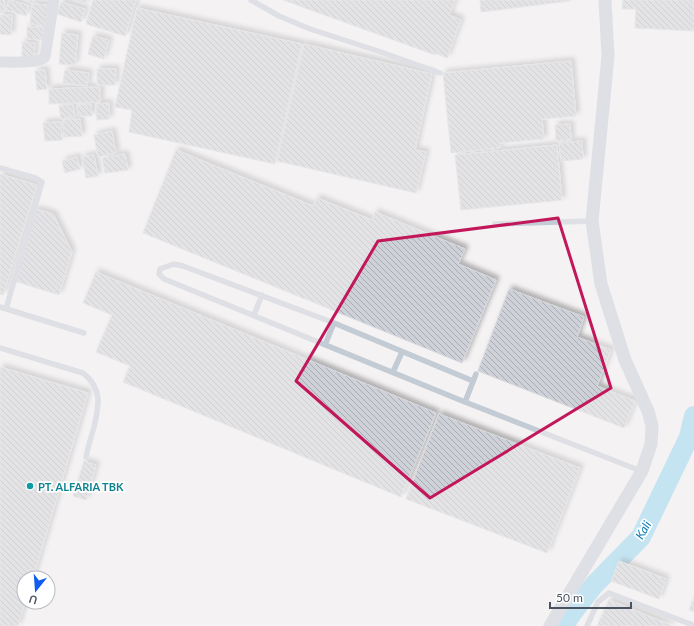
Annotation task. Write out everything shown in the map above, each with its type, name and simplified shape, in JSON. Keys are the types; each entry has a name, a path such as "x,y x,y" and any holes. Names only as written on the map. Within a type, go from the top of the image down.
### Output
{"street":[{"path":"0,62 34,61 45,57 54,0"},
{"path":"550,626 642,471 651,444 652,426 648,411 625,360 601,284 592,221 608,56 605,0"}],"lane":[{"path":"251,0 279,16 310,29 440,73"},
{"path":"0,168 35,178 42,182 3,308 84,333"},
{"path":"495,224 592,221"},
{"path":"473,381 334,323 183,266 174,264 160,269 159,274 164,279 465,402 642,471"},
{"path":"254,315 262,295"},
{"path":"325,345 334,323"},
{"path":"0,348 83,373 92,382 97,393 99,404 86,457"},
{"path":"393,372 402,352"},
{"path":"465,402 476,374"},
{"path":"588,626 598,602 609,593 693,625"}],"highlighted area":[{"path":"558,218 611,388 430,498 296,381 378,241"}],"building":[{"path":"0,0 4,0 4,12 0,13"},
{"path":"9,0 29,5 26,16 6,10"},
{"path":"22,0 34,0 33,3"},
{"path":"75,0 87,0 85,4"},
{"path":"93,0 136,0 125,36 86,24"},
{"path":"283,0 455,0 449,15 461,20 447,58"},
{"path":"480,0 569,0 570,1 481,12"},
{"path":"623,0 694,0 694,31 635,28 636,9 622,9"},
{"path":"61,2 85,9 81,22 57,14"},
{"path":"32,4 49,5 48,26 30,24"},
{"path":"137,8 302,44 275,164 129,132 132,110 115,107"},
{"path":"0,15 12,15 11,35 0,34"},
{"path":"27,27 43,27 43,40 27,39"},
{"path":"62,33 78,35 75,65 59,64"},
{"path":"93,36 109,40 104,59 88,54"},
{"path":"22,42 35,43 34,58 22,57"},
{"path":"304,44 432,74 415,150 426,152 416,193 277,161"},
{"path":"571,61 576,116 542,119 544,139 499,143 500,148 451,153 443,73"},
{"path":"97,69 116,69 115,85 97,85"},
{"path":"45,70 47,89 37,90 35,71"},
{"path":"65,70 89,73 87,86 63,83"},
{"path":"100,87 100,102 49,104 49,89"},
{"path":"109,103 109,119 97,120 96,104"},
{"path":"73,104 75,117 61,119 59,106"},
{"path":"91,104 92,116 78,116 77,105"},
{"path":"80,119 82,136 64,137 63,120"},
{"path":"61,122 62,140 45,141 43,123"},
{"path":"570,124 571,140 556,141 555,125"},
{"path":"112,131 116,153 98,157 94,135"},
{"path":"582,141 583,159 561,161 559,143"},
{"path":"557,145 562,200 461,210 455,155"},
{"path":"176,150 313,206 317,198 372,220 375,212 465,249 458,264 496,280 462,363 143,233"},
{"path":"125,154 128,170 105,173 102,158"},
{"path":"94,155 98,176 86,178 82,157"},
{"path":"77,157 80,169 65,173 62,161"},
{"path":"0,174 37,185 3,295 0,294"},
{"path":"35,209 53,214 72,252 59,295 14,281"},
{"path":"96,272 436,413 401,497 123,382 130,366 96,352 112,315 83,303"},
{"path":"509,289 584,317 577,337 611,350 597,386 635,401 624,428 478,371"},
{"name":"PT. ALFARIA TBK","path":"0,367 88,393 35,570 16,570 16,610 23,610 18,626 0,626"},
{"path":"439,414 580,468 547,553 406,499"},
{"path":"84,461 96,465 86,500 73,496"},
{"path":"619,561 666,579 659,599 611,581"},
{"path":"694,598 694,612 689,610"},
{"path":"609,600 673,626 597,626"}],"waterway":[{"name":"Kali","path":"564,626 594,585 641,537 689,437 694,416"}],"place":[{"name":"PT. ALFARIA TBK","path":"30,486"}]}
